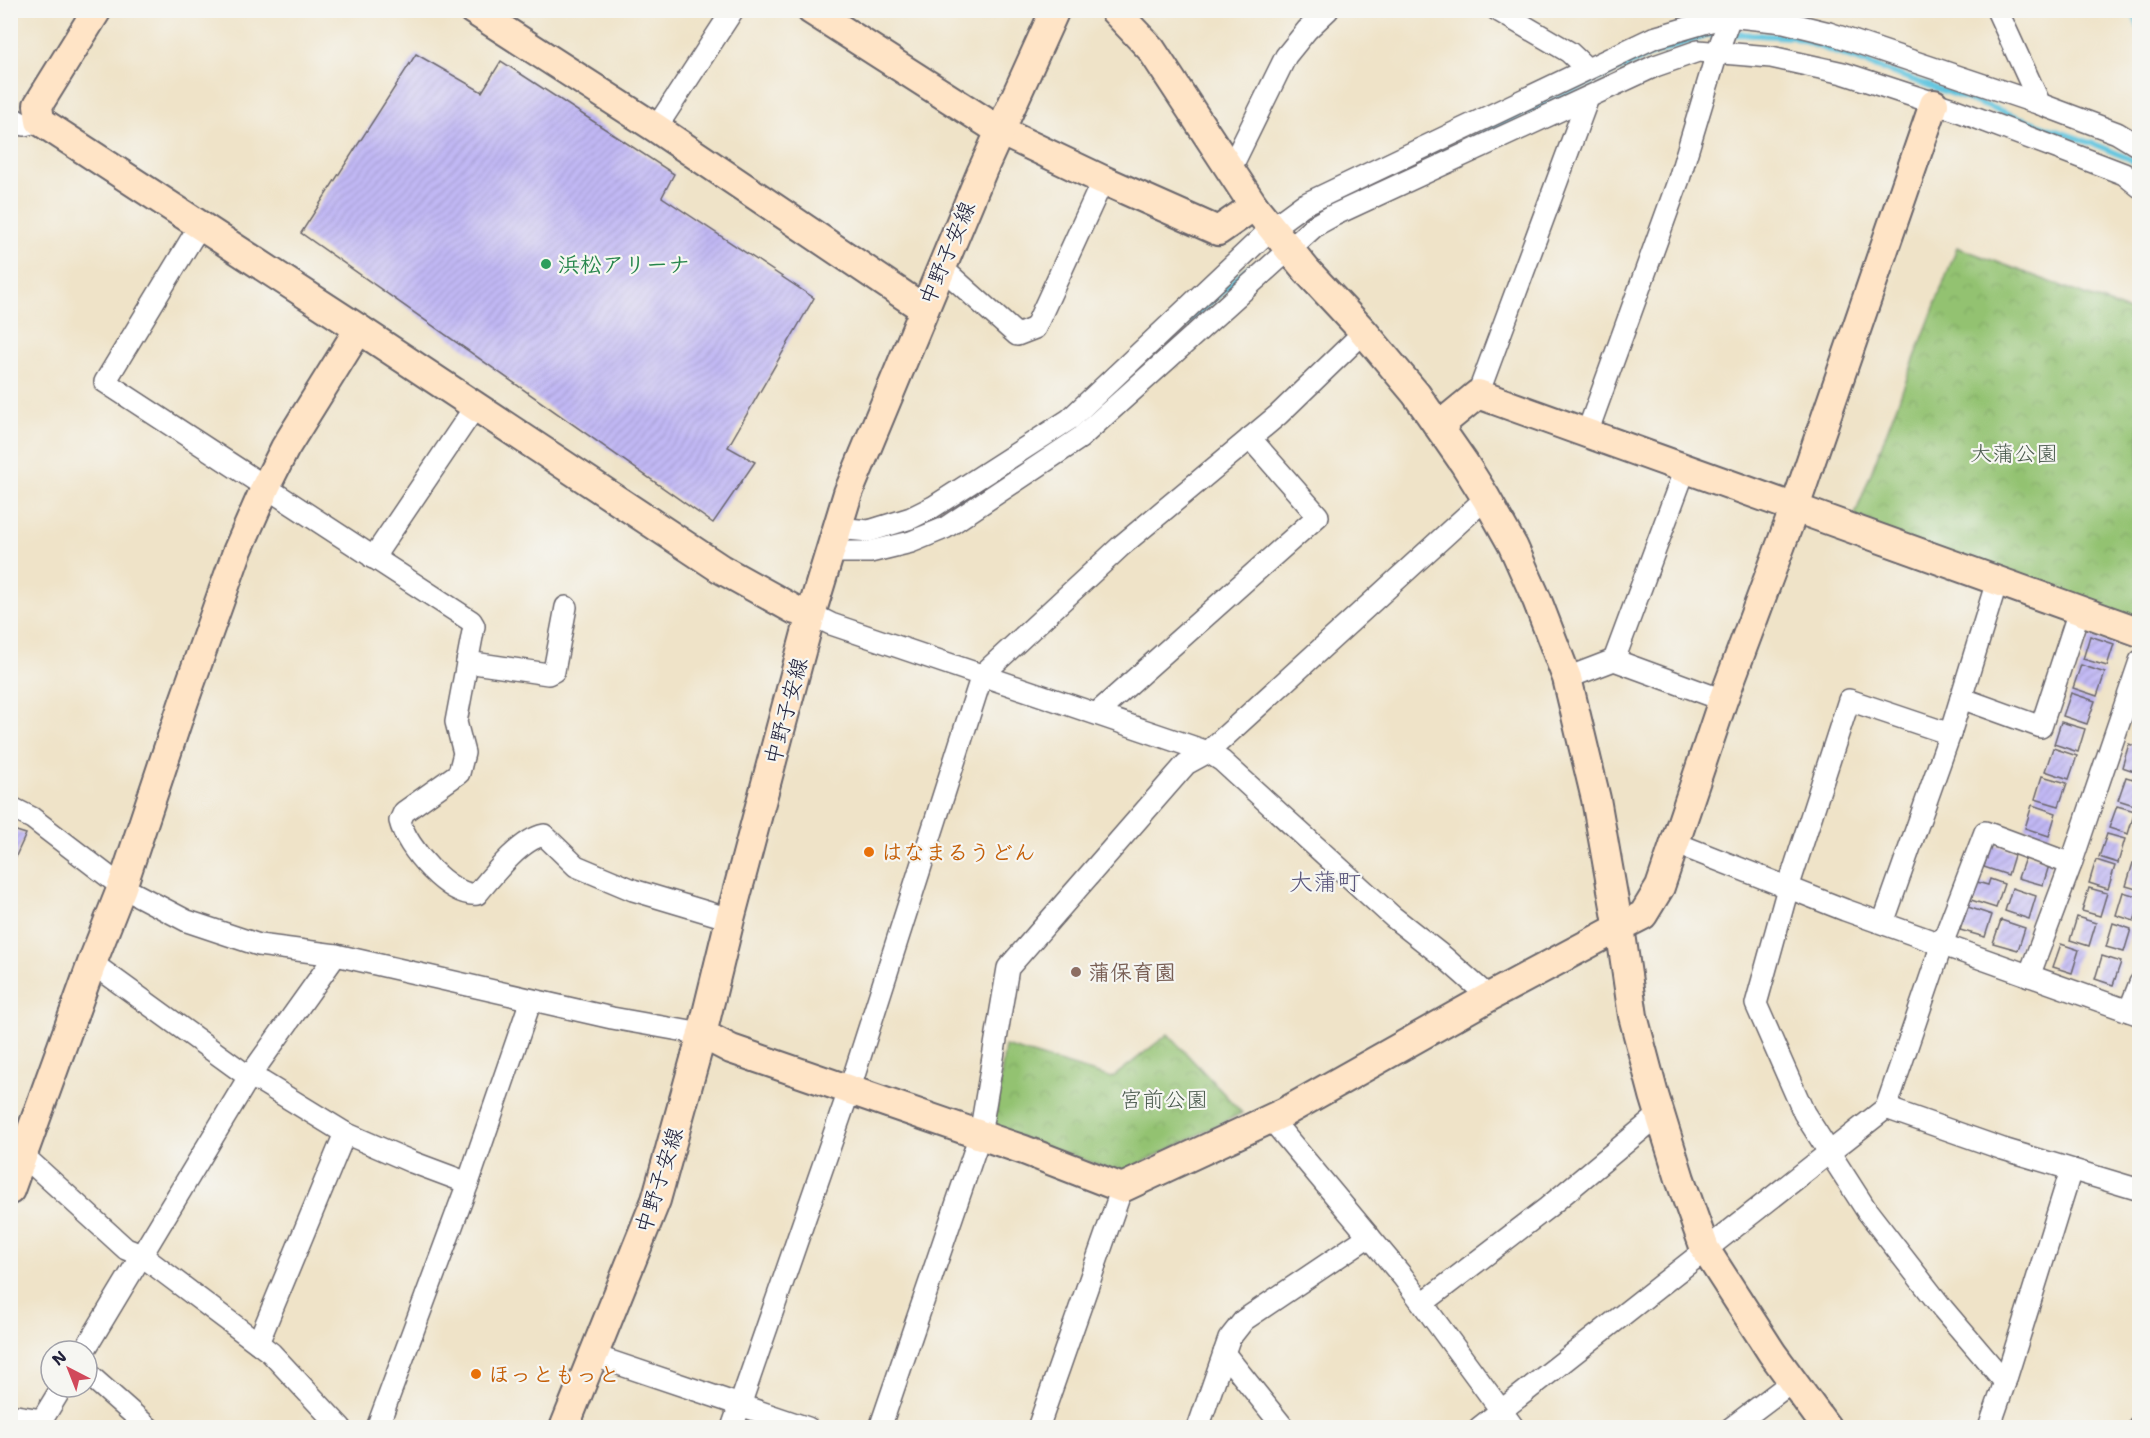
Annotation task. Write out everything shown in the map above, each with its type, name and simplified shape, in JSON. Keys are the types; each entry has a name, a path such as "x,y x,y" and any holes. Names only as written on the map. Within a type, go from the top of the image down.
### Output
{"street":[{"path":"40,122 38,105 97,10"},
{"path":"472,10 656,128 924,309"},
{"path":"656,128 733,10"},
{"path":"811,10 1000,131 1218,231 1254,206"},
{"name":"中野子安線","path":"564,1428 595,1356 656,1200 833,540 867,445 941,267 1055,10"},
{"path":"1114,10 1151,50 1254,206 1307,271 1364,332 1416,394 1486,498 1513,546 1538,600 1568,678 1596,799 1620,927 1633,1016 1680,1179 1705,1249 1772,1353 1827,1428"},
{"path":"1231,168 1286,56 1307,30 1328,10"},
{"path":"1497,10 1569,52 1586,68"},
{"path":"1997,10 2040,104"},
{"path":"1587,433 1679,179 1730,16"},
{"path":"833,540 911,518 933,507 1070,419 1272,227 1303,205 1653,38 1730,16 1784,22 1829,33 2040,104 2117,133 2139,147"},
{"path":"833,540 870,552 911,542 954,521 1080,438 1316,225 1655,66 1698,51 1719,48 1843,73 2124,174 2139,187"},
{"path":"1438,426 1478,394 1588,98"},
{"path":"10,807 32,818 122,887 187,921 259,945 336,955 612,1018 702,1034 731,1049 980,1135 1122,1188 1271,1119 1489,997 1643,915 1660,887 1723,700 1795,507 1934,104"},
{"path":"10,116 24,125 40,122 721,568 795,610 1208,752 1222,761 1392,918 1444,958 1489,997"},
{"path":"941,267 1017,335 1035,328 1103,180"},
{"path":"200,225 105,382 471,621 474,626 456,722 464,753 459,773 404,812 400,821 402,829 423,862 462,893 477,894 499,868 535,837 544,835 576,866 633,890 730,919"},
{"path":"10,1190 122,887 180,712 237,552 285,448 359,329"},
{"path":"732,1428 849,1091 982,675 1121,546 1278,415 1364,332"},
{"path":"1478,394 2139,632"},
{"path":"373,558 475,407"},
{"path":"1097,713 1318,516 1250,438"},
{"path":"1614,660 1685,469"},
{"path":"880,1428 980,1135 1008,968 1186,764 1208,752 1486,498"},
{"path":"1883,923 1950,734 1997,581"},
{"path":"467,662 548,674 554,671 566,607"},
{"path":"1961,698 2041,727 2079,611"},
{"path":"1568,678 1614,660 1723,700"},
{"path":"2029,976 2071,864 2139,662"},
{"path":"1950,734 1849,700 1788,888 1756,1004 1804,1113 1867,1211 1943,1308 2006,1382"},
{"path":"1479,1428 1886,1108 1942,944 1985,832 2071,864"},
{"path":"1675,843 1788,888 2134,1013 2139,983"},
{"path":"91,1339 249,1077 336,955"},
{"path":"92,963 249,1077 262,1082 345,1133 468,1183"},
{"path":"377,1428 468,1183 531,1000"},
{"path":"1886,1108 2003,1149 2139,1190"},
{"path":"1423,1303 1547,1208 1660,1114"},
{"path":"1271,1119 1403,1276 1514,1428"},
{"path":"258,1343 345,1133"},
{"path":"24,1156 126,1249 141,1255 271,1353 341,1428"},
{"path":"1989,1428 2006,1382 2071,1170"},
{"path":"1038,1428 1122,1188"},
{"path":"1198,1428 1229,1339 1244,1320 1369,1236"},
{"path":"1224,1353 1284,1428"},
{"path":"595,1356 808,1428"},
{"path":"1731,1428 1793,1381"},
{"path":"99,1384 149,1428"},
{"path":"10,1415 50,1424 59,1399"}],"green space":[{"name":"大蒲公園","path":"1957,247 2139,315 2140,623 1850,528"},
{"name":"宮前公園","path":"1168,1034 1242,1113 1121,1173 994,1128 1005,1046 1112,1078"}],"building":[{"path":"416,54 482,92 501,61 674,174 662,197 814,298 728,447 755,462 713,523 301,233"},
{"path":"2090,636 2114,644 2107,666 2083,659"},
{"path":"2081,665 2105,673 2097,696 2073,688"},
{"path":"2071,693 2095,701 2087,724 2063,716"},
{"path":"2061,722 2085,729 2078,752 2054,744"},
{"path":"2129,744 2140,748 2140,773 2122,767"},
{"path":"2053,748 2077,756 2069,779 2045,771"},
{"path":"2042,776 2067,783 2059,806 2035,799"},
{"path":"2126,777 2140,781 2140,797 2137,806 2118,800"},
{"path":"2032,805 2056,813 2049,836 2025,828"},
{"path":"2117,806 2135,811 2128,834 2109,828"},
{"path":"10,829 26,834 10,869"},
{"path":"2107,834 2125,839 2118,863 2099,857"},
{"path":"1991,844 2015,852 2008,875 1984,867"},
{"path":"2026,855 2050,862 2043,885 2018,878"},
{"path":"2096,860 2115,866 2108,889 2089,883"},
{"path":"2133,863 2140,865 2140,890 2126,886"},
{"path":"1990,879 2004,884 1996,908 1971,900 1977,882 1988,885"},
{"path":"2012,888 2036,896 2029,919 2005,911"},
{"path":"2089,888 2107,893 2100,916 2082,911"},
{"path":"2123,892 2140,897 2140,905 2134,921 2116,915"},
{"path":"1968,907 1992,915 1985,937 1960,930"},
{"path":"2077,917 2096,923 2089,946 2070,940"},
{"path":"2001,920 2025,928 2018,950 1993,943"},
{"path":"2113,923 2131,929 2124,952 2106,947"},
{"path":"2061,944 2079,950 2072,973 2053,967"},
{"path":"2102,956 2121,962 2113,985 2095,979"}],"waterway":[{"path":"2132,10 2140,29"},
{"path":"1336,201 1648,56 1708,35 1792,37 2099,146 2130,159 2140,166"},
{"path":"1308,217 1319,209"},
{"path":"1151,357 1249,267"},
{"path":"950,508 1017,465"},
{"path":"882,537 899,534 915,527"}],"place":[{"name":"浜松アリーナ","path":"546,264"},
{"name":"はなまるうどん","path":"869,852"},
{"name":"蒲保育園","path":"1076,972"},
{"name":"ほっともっと","path":"476,1374"}],"district":[{"name":"大蒲町","path":"1325,882"}]}
